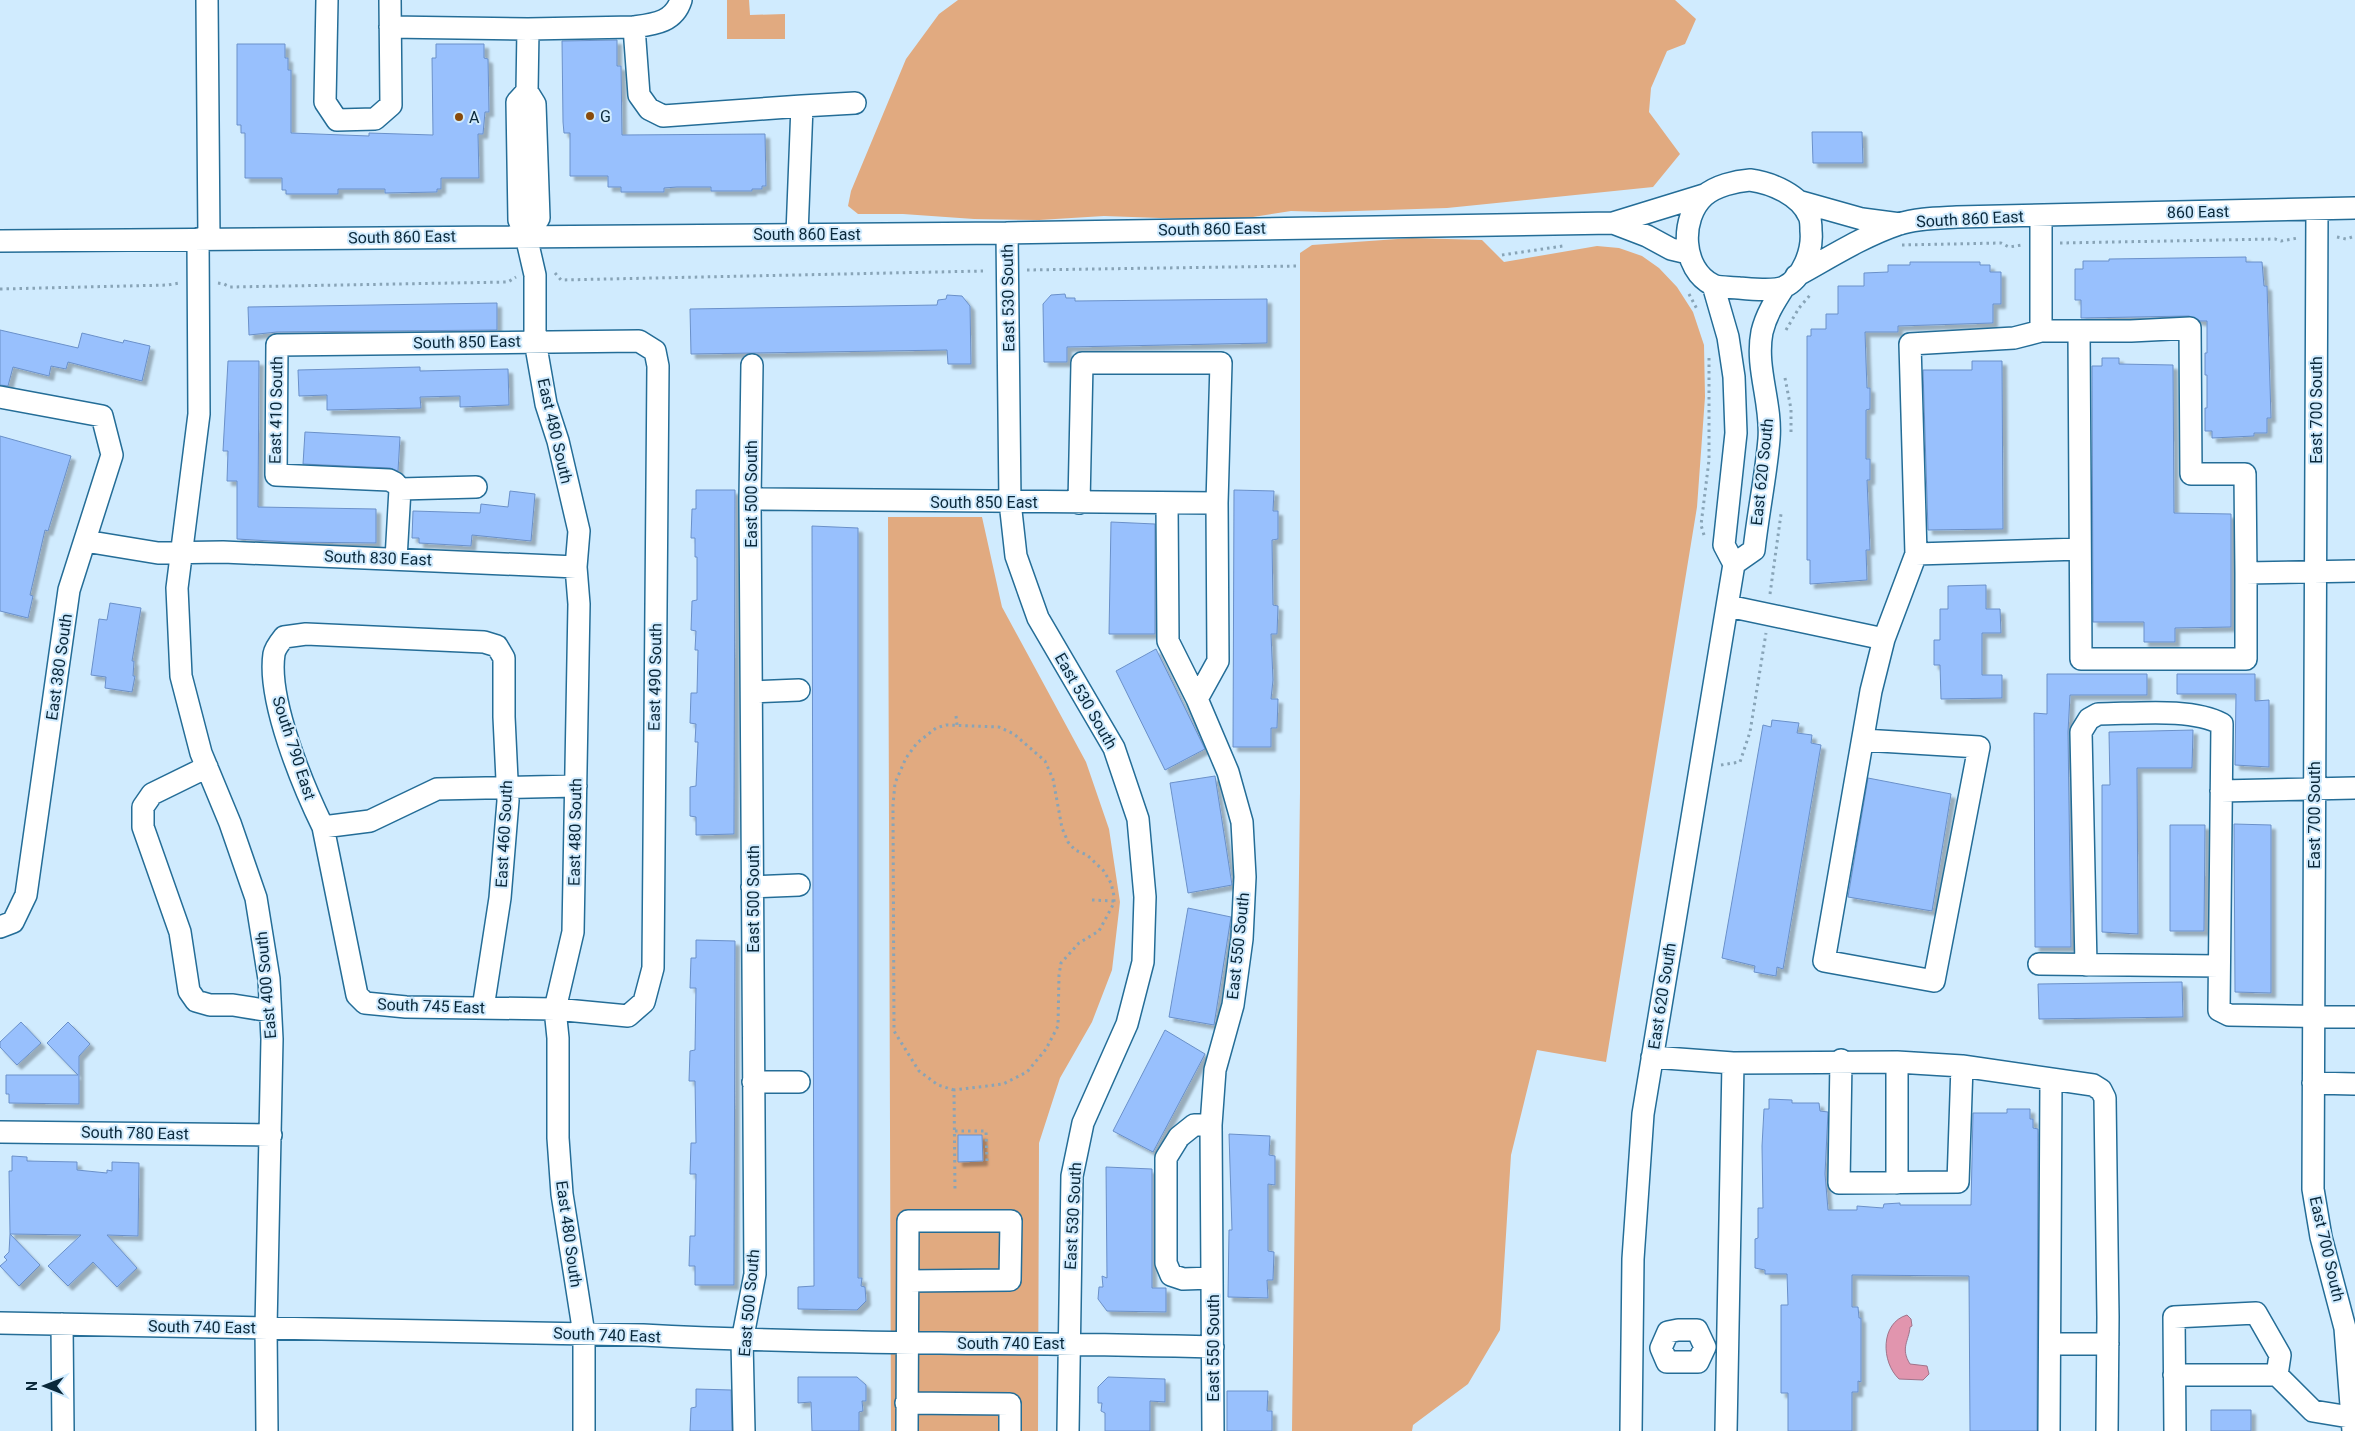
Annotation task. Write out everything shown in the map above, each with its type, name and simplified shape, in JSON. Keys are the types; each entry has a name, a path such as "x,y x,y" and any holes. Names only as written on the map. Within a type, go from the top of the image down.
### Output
{"street":[{"name":"East 400 South","path":"207,0 199,414 177,588 181,676 207,767 230,823 256,898 269,978 271,1135 266,1328 267,1431"},
{"path":"327,0 325,102 337,120 375,119 391,105 390,0"},
{"path":"390,27 528,29 634,27 662,22 678,11 682,0"},
{"path":"634,27 639,95 649,109 662,116 855,103"},
{"path":"526,236 539,218 535,104 527,91 528,29"},
{"path":"798,234 802,106"},
{"path":"1750,180 1762,181 1780,188 1798,201 1810,217 1812,238 1808,257 1790,282 1744,288 1713,285 1703,276 1688,253 1687,233 1692,212 1704,195 1721,187 1750,180"},
{"name":"South 860 East","path":"0,241 1007,233 1614,223 1704,195"},
{"name":"South 860 East","path":"1798,201 1862,219 1900,224 1957,217 2040,216"},
{"name":"860 East","path":"2040,216 2355,208"},
{"name":"East 700 South","path":"2316,209 2313,1189 2321,1237 2351,1354 2353,1422"},
{"path":"2040,216 2041,331"},
{"name":"South 860 East","path":"1614,223 1647,236 1671,249 1688,253"},
{"name":"South 860 East","path":"1790,282 1854,244 1900,224"},
{"name":"East 530 South","path":"1007,233 1010,502 1016,556 1038,618 1114,748 1138,819 1145,897 1143,962 1127,1024 1082,1123 1072,1176 1068,1431"},
{"name":"East 480 South","path":"526,236 535,275 535,341 546,404 558,442 579,530 576,567 579,604 573,932 556,1010 558,1038 558,1138 562,1194 584,1334 584,1431"},
{"name":"East 620 South","path":"1734,564 1754,550 1769,438 1768,410 1760,353 1762,331 1769,312 1790,282"},
{"name":"East 620 South","path":"1631,1431 1638,1172 1643,1114 1734,564 1724,545 1736,432 1734,377 1728,337 1713,285"},
{"path":"1863,740 1979,747 1934,982 1824,962 1871,691 1884,640 1916,554 1910,344 2014,338 2041,331 2079,331 2130,331 2190,328 2191,474 2245,474 2246,658 2081,659 2079,331"},
{"name":"South 850 East","path":"277,345 639,341 655,351"},
{"name":"East 410 South","path":"277,345 276,475 389,480 397,486"},
{"name":"East 490 South","path":"644,1002 653,968 658,366 655,351"},
{"path":"1079,503 1082,363 1221,362 1217,503 1218,661 1197,699"},
{"name":"East 500 South","path":"744,1431 742,1341 755,1274 750,499 752,365"},
{"name":"East 380 South","path":"0,397 102,416 112,455 70,590 26,895 6,924"},
{"path":"396,559 397,486 476,487"},
{"name":"South 850 East","path":"750,499 1217,503"},
{"name":"East 550 South","path":"1167,504 1168,641 1197,699 1228,772 1242,822 1245,877 1242,939 1233,1005 1215,1070 1211,1124 1213,1431"},
{"name":"South 830 East","path":"85,541 158,553 181,552 396,559 576,567"},
{"path":"1916,554 2080,549"},
{"path":"2246,573 2355,571"},
{"path":"1728,606 1884,640"},
{"name":"South 790 East","path":"324,827 310,801 289,744 274,684 274,652 284,638 306,634 484,642 496,646 504,658"},
{"name":"East 460 South","path":"483,1008 500,898 508,787 504,717 504,658"},
{"path":"752,692 799,690"},
{"path":"2086,965 2081,732 2089,719 2098,714 2195,714 2211,718 2222,724 2219,1010 2228,1015 2355,1017"},
{"path":"207,767 152,794 143,806 143,827 180,932 189,991 192,996 196,1000 210,1004 233,1005 270,1011"},
{"path":"324,827 370,821 437,789 576,786"},
{"path":"2221,791 2355,788"},
{"name":"South 745 East","path":"324,827 357,995 365,1003 380,1006 556,1010 628,1016 644,1002"},
{"path":"752,887 799,885"},
{"path":"2039,964 2218,966"},
{"path":"1652,1057 1733,1063 1841,1060 1962,1066 2093,1085 2101,1090 2105,1098 2108,1344 2107,1431"},
{"path":"1841,1060 1839,1184 1958,1182 1962,1066"},
{"path":"1897,1062 1897,1183"},
{"path":"1726,1431 1733,1063"},
{"path":"2049,1431 2051,1079"},
{"path":"754,1082 799,1082"},
{"path":"2313,1083 2355,1084"},
{"path":"1211,1124 1194,1124 1179,1137 1166,1158 1166,1263 1172,1274 1183,1279 1212,1278"},
{"name":"South 780 East","path":"0,1132 271,1135"},
{"path":"906,1431 908,1221 1011,1221 1010,1280 908,1281"},
{"path":"2174,1431 2174,1317 2256,1313 2280,1355 2277,1375"},
{"name":"South 740 East","path":"0,1323 584,1334 742,1341 1069,1343 1213,1347"},
{"path":"62,1324 63,1431"},
{"path":"1632,1348 1661,1348 1668,1332 1697,1330 1705,1347 1728,1348"},
{"path":"2050,1344 2108,1344"},
{"path":"2174,1374 2277,1375 2313,1411 2353,1422"},
{"path":"906,1404 1010,1404 1010,1431"}],"path":[{"path":"2337,237 2346,239 2355,236"},
{"path":"2057,243 2275,239 2281,241 2286,239"},
{"path":"1896,246 2001,243 2009,247 2012,246"},
{"path":"1502,255 1568,245"},
{"path":"1027,270 1298,266"},
{"path":"556,273 561,280 982,272"},
{"path":"224,284 230,287 508,282 517,277"},
{"path":"0,289 159,286 174,283"},
{"path":"1685,289 1700,314"},
{"path":"1784,334 1798,308 1815,290"},
{"path":"1700,525 1709,460 1709,355"},
{"path":"1785,375 1791,409 1792,428 1790,445"},
{"path":"1770,590 1782,508"},
{"path":"1740,762 1750,732 1764,646"},
{"path":"956,716 957,725"},
{"path":"957,725 999,727 1014,734 1045,761 1053,778 1062,828 1068,842 1075,850 1087,855 1103,870 1111,883 1114,900 1108,917 1099,930 1079,943 1061,963 1058,1026 1046,1048 1027,1072 1003,1084 954,1090 938,1085 919,1071 894,1031 893,804 896,783 906,758 917,743 936,728 957,725"},
{"path":"1092,900 1114,900"},
{"path":"954,1090 955,1192"},
{"path":"955,1131 986,1131 987,1162"}],"shaded area":[{"path":"727,0 749,0 750,15 785,14 785,39 727,39"},
{"path":"958,0 1675,0 1696,19 1685,44 1667,51 1651,88 1649,112 1680,154 1653,187 1447,208 1325,212 1291,211 1216,220 1104,216 1039,220 974,219 903,214 858,214 848,206 851,191 906,59 939,14"},
{"path":"1412,238 1482,240 1504,262 1597,246 1619,248 1642,256 1659,268 1677,287 1693,312 1704,345 1705,397 1697,507 1606,1062 1537,1050 1511,1155 1500,1330 1468,1384 1413,1425 1412,1431 1292,1431 1300,793 1300,253 1312,245"},
{"path":"888,517 982,517 1002,607 1086,762 1109,829 1120,902 1112,970 1092,1022 1060,1078 1039,1143 1038,1431 891,1431"},
{"path":"1907,1315 1911,1319 1912,1326 1910,1327 1905,1349 1907,1358 1910,1364 1927,1366 1929,1374 1923,1380 1899,1379 1889,1363 1886,1344 1888,1334 1898,1319"}],"building":[{"name":"G","path":"617,40 617,66 621,66 622,135 765,134 766,186 762,186 762,189 752,189 752,191 711,191 711,187 677,187 664,188 664,192 621,192 621,187 608,187 608,176 570,176 570,133 564,133 563,122 562,41"},
{"name":"A","path":"237,44 285,44 285,58 288,58 288,70 291,70 291,133 369,136 369,133 433,135 432,58 436,58 436,44 484,44 484,58 488,59 489,112 485,112 483,134 478,134 479,178 441,178 441,189 437,189 437,192 385,193 385,189 338,189 338,194 286,194 286,190 282,190 282,178 245,178 245,133 241,133 241,125 237,125"},
{"path":"1812,132 1862,132 1863,163 1813,163"},
{"path":"2246,257 2246,262 2262,262 2264,286 2267,286 2271,418 2267,418 2267,433 2254,433 2254,436 2212,438 2212,431 2205,431 2205,408 2207,408 2205,353 2207,353 2207,321 2200,321 2189,316 2081,318 2081,300 2075,300 2075,269 2083,269 2083,261 2109,261 2109,259"},
{"path":"1910,262 1980,262 1980,265 1990,265 1990,272 2001,272 2001,304 1993,304 1993,323 1898,326 1898,332 1865,332 1867,388 1870,388 1870,409 1866,410 1866,459 1870,459 1870,480 1867,480 1870,550 1866,550 1867,580 1810,584 1810,560 1807,560 1807,336 1811,336 1811,329 1826,329 1826,314 1838,314 1838,286 1864,286 1864,273 1888,272 1888,265 1910,265"},
{"path":"1065,294 1066,298 1075,298 1075,301 1267,299 1267,343 1067,347 1067,362 1044,362 1043,304 1051,295"},
{"path":"947,295 962,296 970,306 971,364 948,364 947,350 691,354 690,309 937,305 938,300 946,299"},
{"path":"497,303 497,330 277,332 249,335 248,307"},
{"path":"0,330 78,348 82,333 123,343 124,340 150,346 142,381 68,362 66,369 51,366 49,376 13,367 8,386 0,385"},
{"path":"2102,358 2119,358 2119,364 2173,365 2174,513 2231,514 2231,627 2175,628 2175,642 2144,642 2144,622 2093,622 2092,366 2102,366"},
{"path":"228,361 259,361 258,507 376,509 376,543 288,542 237,539 237,481 227,481 228,451 223,451"},
{"path":"1972,361 2002,361 2003,529 1928,530 1923,370 1972,370"},
{"path":"420,367 420,371 508,369 509,405 460,407 460,396 420,397 421,408 327,410 327,395 299,396 298,370"},
{"path":"305,432 400,437 398,471 390,468 303,464"},
{"path":"0,436 71,456 48,531 45,530 30,595 33,596 28,618 0,611"},
{"path":"696,490 735,490 734,834 696,835 696,817 690,816 690,787 696,786 698,742 695,742 696,724 690,723 691,693 697,693 698,650 695,650 696,631 691,630 692,601 697,600 697,557 695,557 695,538 691,538 692,509 696,509"},
{"path":"1234,490 1274,491 1273,511 1278,511 1278,539 1272,540 1273,605 1278,606 1277,634 1271,634 1273,680 1271,699 1278,699 1277,728 1271,728 1271,747 1233,747"},
{"path":"510,491 535,494 531,541 472,535 471,546 419,543 419,538 412,538 413,511 480,513 481,504 508,507"},
{"path":"1111,522 1155,524 1155,634 1109,634"},
{"path":"812,526 858,528 858,1278 862,1278 861,1286 865,1287 866,1301 857,1310 798,1309 798,1287 814,1286"},
{"path":"1986,585 1986,609 2000,609 2001,633 1982,633 1982,675 2002,675 2002,698 1941,699 1940,665 1934,665 1934,640 1940,640 1940,609 1948,609 1948,586"},
{"path":"110,603 141,608 132,661 134,661 133,676 135,676 132,692 105,688 106,677 91,675 99,619 107,620"},
{"path":"1156,649 1205,749 1165,770 1116,671"},
{"path":"2047,674 2147,674 2147,695 2070,695 2068,732 2071,947 2035,947 2034,713 2047,714"},
{"path":"2177,674 2255,674 2255,701 2269,700 2269,767 2235,765 2236,694 2177,694"},
{"path":"1772,720 1799,723 1797,733 1812,735 1811,743 1821,745 1783,969 1777,967 1776,976 1754,972 1755,966 1722,958 1763,725 1771,727"},
{"path":"2193,730 2192,768 2137,768 2138,934 2102,932 2102,785 2110,785 2109,732"},
{"path":"1215,776 1232,885 1188,893 1170,783"},
{"path":"1868,778 1951,794 1932,911 1848,897"},
{"path":"2234,824 2271,825 2271,993 2235,992"},
{"path":"2170,825 2205,825 2204,931 2170,931"},
{"path":"1188,908 1231,917 1214,1025 1169,1017"},
{"path":"696,940 735,941 734,1285 695,1285 695,1266 689,1266 690,1236 695,1236 696,1174 690,1174 691,1143 696,1143 695,1081 689,1081 690,1051 695,1050 696,988 690,988 691,958 696,958"},
{"path":"2182,982 2183,1017 2039,1019 2038,984"},
{"path":"21,1022 41,1043 17,1065 0,1047 0,1042"},
{"path":"68,1022 90,1044 79,1056 79,1104 9,1103 9,1094 6,1094 6,1075 78,1075 47,1043"},
{"path":"1165,1030 1205,1054 1153,1152 1113,1131"},
{"path":"1769,1099 1792,1100 1792,1103 1819,1103 1820,1111 1828,1112 1825,1174 1828,1210 1857,1210 1857,1206 1883,1208 1884,1204 1900,1203 1900,1205 1971,1205 1973,1113 2007,1113 2007,1109 2030,1109 2030,1119 2033,1119 2033,1128 2038,1129 2037,1431 1970,1431 1969,1276 1852,1275 1852,1307 1858,1307 1859,1318 1861,1318 1861,1382 1858,1381 1858,1392 1852,1392 1852,1431 1788,1431 1788,1393 1781,1393 1781,1305 1788,1305 1787,1274 1765,1274 1765,1270 1755,1268 1758,1208 1763,1208 1762,1146 1764,1109 1769,1109"},
{"path":"1229,1134 1270,1136 1269,1155 1275,1156 1275,1185 1268,1184 1268,1251 1274,1252 1273,1280 1267,1280 1268,1298 1228,1297 1229,1230 1232,1230"},
{"path":"958,1135 982,1135 983,1161 958,1162"},
{"path":"12,1156 27,1157 27,1161 77,1162 77,1170 107,1173 107,1170 112,1171 112,1162 139,1163 138,1236 107,1235 137,1268 117,1287 93,1262 68,1286 48,1266 81,1235 10,1234 9,1171 12,1171"},
{"path":"1106,1167 1152,1169 1152,1288 1166,1288 1166,1312 1107,1311 1098,1299 1099,1287 1103,1287 1102,1276 1107,1278"},
{"path":"10,1234 40,1265 19,1286 0,1266 7,1260 4,1257 9,1252"},
{"path":"798,1377 857,1377 866,1385 866,1401 862,1401 863,1411 859,1412 859,1431 812,1431 811,1402 798,1403"},
{"path":"1108,1377 1165,1379 1165,1402 1150,1401 1150,1431 1105,1431 1105,1413 1101,1411 1102,1403 1098,1403 1098,1387"},
{"path":"696,1389 731,1390 732,1431 690,1431 691,1408 696,1407"},
{"path":"1227,1391 1268,1391 1267,1411 1272,1411 1272,1431 1227,1431"},
{"path":"2211,1410 2251,1410 2251,1431 2211,1431"}],"place":[{"name":"G","path":"590,116"},
{"name":"A","path":"459,117"}]}
